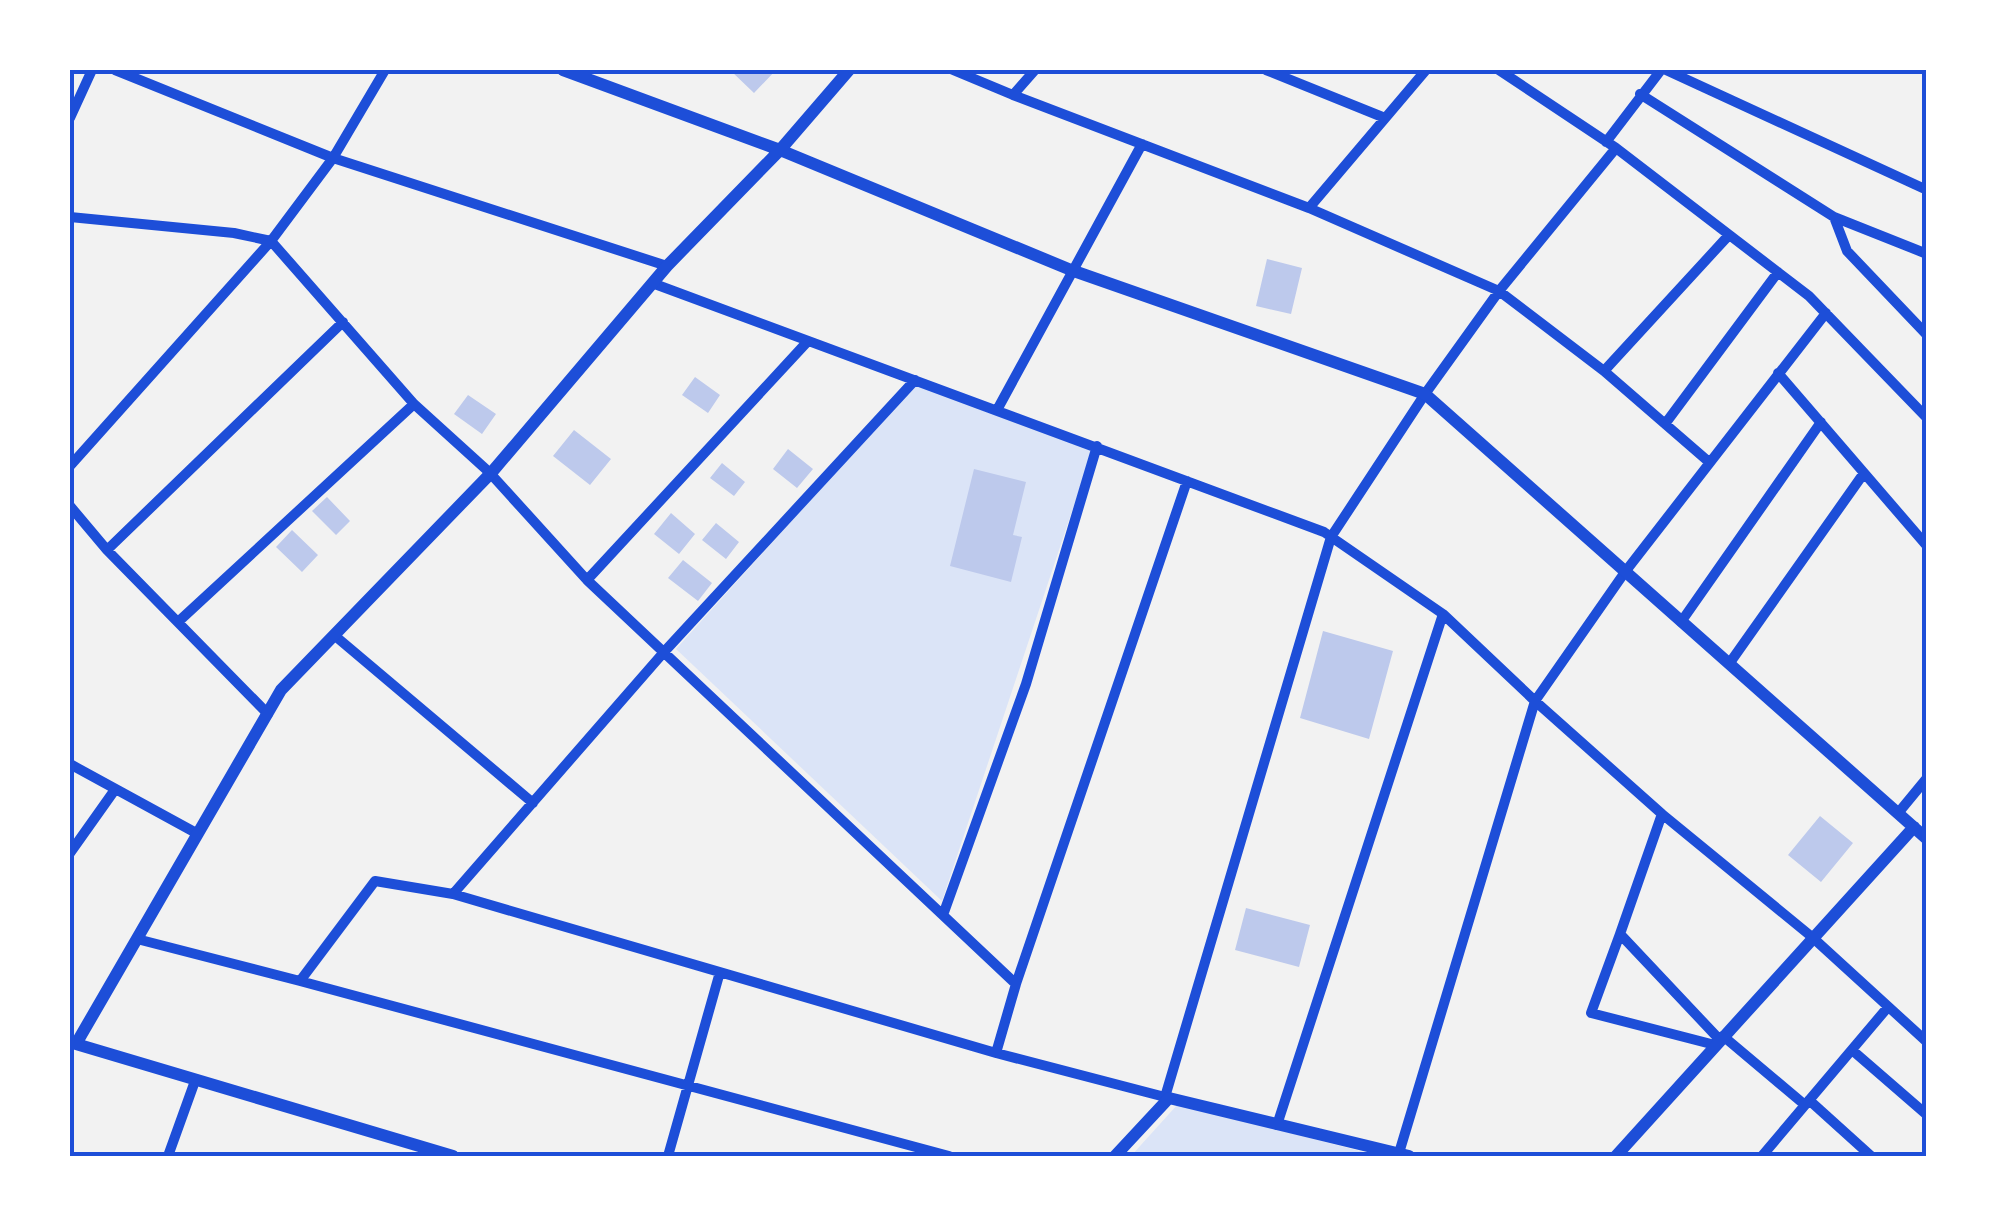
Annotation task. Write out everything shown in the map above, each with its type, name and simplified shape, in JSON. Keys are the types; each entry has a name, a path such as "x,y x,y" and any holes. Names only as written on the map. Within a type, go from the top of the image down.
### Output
{"street":[{"path":"70,118 92,70"},
{"path":"115,70 333,158 666,266"},
{"path":"70,466 271,241 333,158 385,70"},
{"path":"563,70 780,150 1071,270 1426,394 1927,839"},
{"path":"453,1156 195,1082 73,1042 282,690 489,472 666,266 780,150 848,70"},
{"path":"953,70 1308,208 1500,290 1604,371 1708,462"},
{"path":"1013,95 1036,70"},
{"path":"1266,70 1385,118"},
{"path":"1308,208 1426,70"},
{"path":"1499,70 1611,145 1778,272 1826,313 1927,418"},
{"path":"1114,1156 1167,1097 1330,537 1500,290 1611,145 1640,94 1664,70 1927,190"},
{"path":"1640,94 1834,217 1927,254"},
{"path":"997,410 1142,144"},
{"path":"70,217 271,241 414,404 489,472 587,580 1016,984"},
{"path":"1834,217 1847,250 1922,324 1927,336"},
{"path":"1604,371 1730,235"},
{"path":"1665,424 1778,272"},
{"path":"652,283 1324,532 1443,614 1535,702 1662,814 1812,937 1927,1042"},
{"path":"300,981 375,881 453,894 996,1053 1404,1155 1535,702 1625,572 1826,313"},
{"path":"107,550 343,322"},
{"path":"587,580 808,340"},
{"path":"1778,373 1927,546"},
{"path":"453,894 664,652 915,380"},
{"path":"178,622 414,404"},
{"path":"1681,622 1820,422"},
{"path":"942,915 1026,684 1097,446"},
{"path":"1729,664 1864,472"},
{"path":"996,1053 1187,482"},
{"path":"70,506 107,550 268,714"},
{"path":"1277,1125 1443,614"},
{"path":"334,634 533,803"},
{"path":"70,764 198,834"},
{"path":"1899,812 1927,778"},
{"path":"70,853 114,791"},
{"path":"1662,814 1591,1013 1719,1040"},
{"path":"1616,1156 1914,827"},
{"path":"1620,934 1719,1040 1807,1103 1871,1156"},
{"path":"137,939 949,1156"},
{"path":"668,1156 720,972"},
{"path":"1762,1156 1888,1007"},
{"path":"1852,1050 1927,1115"},
{"path":"168,1156 195,1082"}],"shaded area":[{"path":"916,383 1093,448 942,901 676,649"},
{"path":"1178,1104 1379,1156 1131,1156"}],"building":[{"path":"730,70 776,70 754,93"},
{"path":"1267,259 1302,268 1291,314 1256,306"},
{"path":"695,377 720,395 708,413 682,395"},
{"path":"468,395 496,414 482,434 454,414"},
{"path":"574,430 611,459 590,485 553,456"},
{"path":"788,449 813,469 797,488 773,469"},
{"path":"722,463 745,482 734,496 710,478"},
{"path":"974,469 1026,482 1013,535 1022,537 1011,582 950,566"},
{"path":"327,497 350,521 336,535 312,511"},
{"path":"671,513 695,534 679,554 654,534"},
{"path":"716,523 739,542 726,559 702,540"},
{"path":"292,530 318,555 302,572 276,547"},
{"path":"683,560 712,583 698,601 668,578"},
{"path":"1323,631 1393,651 1369,739 1300,718"},
{"path":"1820,816 1853,843 1821,882 1788,855"},
{"path":"1246,908 1310,925 1299,967 1235,950"}]}
